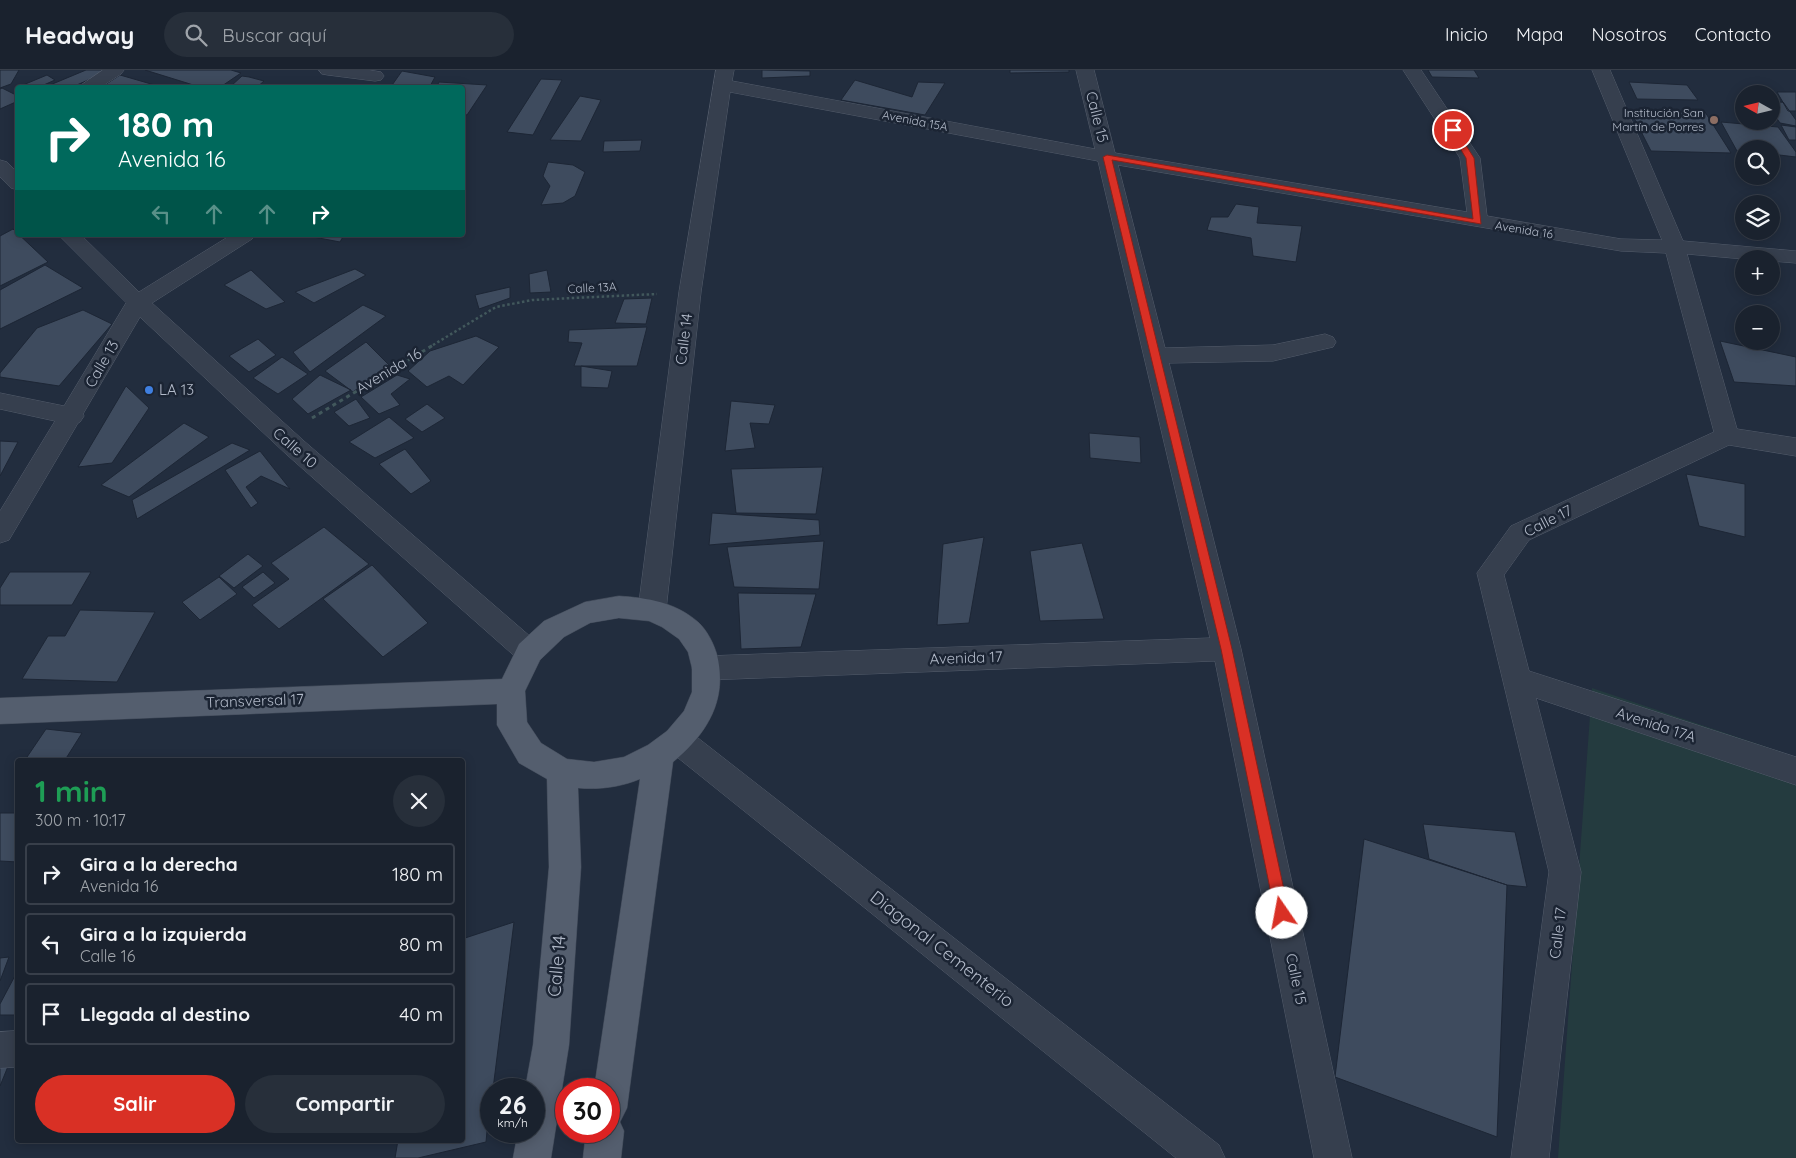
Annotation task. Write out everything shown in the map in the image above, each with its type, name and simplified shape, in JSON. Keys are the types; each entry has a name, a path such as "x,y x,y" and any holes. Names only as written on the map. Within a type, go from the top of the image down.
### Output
{"main road":[{"path":"619,607 652,610 672,619 689,631 700,648 706,668 706,692 696,718 669,748 628,770 594,776 562,772 530,753 512,725 510,691 529,652 554,629 585,613 619,607"},
{"name":"Transversal 17","path":"0,712 510,691"},
{"path":"614,1078 669,748"},
{"name":"Calle 14","path":"532,1158 551,1045 564,886 562,772"},
{"path":"602,1158 604,1143"}],"street":[{"path":"91,85 116,70"},
{"path":"328,70 374,78"},
{"name":"Calle 15","path":"1085,70 1226,649 1333,1158"},
{"path":"1412,70 1470,158 1478,222"},
{"path":"1602,70 1675,247 1727,436 1796,447"},
{"name":"Avenida 15A","path":"724,78 1107,157"},
{"name":"Calle 14","path":"652,610 690,292 724,78"},
{"name":"Avenida 16","path":"1107,157 1621,245 1675,247 1796,257"},
{"path":"0,166 15,181"},
{"name":"Calle 10","path":"71,237 137,303 282,437 529,652"},
{"name":"Calle 13","path":"0,533 72,416 137,303 242,237"},
{"path":"1156,356 1273,353 1325,342"},
{"path":"0,401 72,416"},
{"name":"Calle 17","path":"1530,1158 1565,872 1490,573 1520,533 1727,436"},
{"name":"Avenida 17","path":"706,668 1226,649"},
{"name":"Avenida 17A","path":"1516,679 1796,771"},
{"name":"Diagonal Cementerio","path":"669,748 1206,1158"},
{"path":"0,1050 15,1049"}],"path":[{"name":"Calle 13A","path":"496,306 532,300 690,292"},
{"name":"Avenida 16","path":"282,437 496,306"}],"green space":[{"path":"1592,688 1796,757 1796,1158 1558,1158"}],"building":[{"path":"0,70 19,70 11,84 0,88"},
{"path":"86,70 111,70 77,85 50,85"},
{"path":"145,70 231,70 241,73 223,85 193,85"},
{"path":"762,70 810,71 810,76 762,78"},
{"path":"1010,70 1069,70 1069,72 1010,73"},
{"path":"1428,70 1474,70 1479,78 1432,77"},
{"path":"402,71 435,77 431,85 392,85"},
{"path":"47,75 55,80 44,85 23,85"},
{"path":"120,75 155,85 105,85"},
{"path":"242,76 264,81 259,85 232,85"},
{"path":"541,79 562,80 533,135 507,132"},
{"path":"855,80 912,97 918,82 945,83 925,115 841,100"},
{"path":"439,82 487,85 467,115 465,115 465,85 438,85"},
{"path":"1629,82 1687,85 1698,100 1637,99"},
{"path":"2,88 15,94 15,102 0,109 0,89"},
{"path":"1780,92 1796,92 1796,111 1788,111 1780,97"},
{"path":"580,96 601,100 581,141 550,140"},
{"path":"1780,102 1783,102 1796,120 1796,126 1780,123"},
{"path":"1631,112 1705,112 1731,153 1651,151"},
{"path":"1721,122 1735,123 1735,130 1780,130 1796,152 1796,157 1780,155 1780,140 1735,140 1735,147"},
{"path":"1781,125 1796,127 1796,140 1789,140"},
{"path":"642,140 640,151 603,152 604,141"},
{"path":"548,162 573,165 585,172 575,196 563,203 541,205 550,186 543,176"},
{"path":"1236,204 1259,207 1257,223 1302,226 1296,262 1253,256 1251,238 1207,230 1211,217 1228,217"},
{"path":"13,229 15,237 21,237 48,262 0,286 0,236"},
{"path":"314,237 343,237 340,242"},
{"path":"45,265 83,288 0,329 0,290"},
{"path":"355,269 366,275 314,303 295,292"},
{"path":"251,270 285,302 266,309 224,285"},
{"path":"547,270 551,292 530,293 529,274"},
{"path":"510,287 510,298 479,309 475,295"},
{"path":"652,298 646,324 615,323 624,299"},
{"path":"363,305 386,316 310,372 293,352"},
{"path":"83,310 112,324 59,386 0,377 0,373 37,328"},
{"path":"647,327 637,366 574,366 582,343 568,342 569,330"},
{"path":"476,336 499,347 463,385 449,376 427,387 408,371 430,351"},
{"path":"258,339 276,355 249,372 229,356"},
{"path":"1720,341 1735,344 1735,350 1763,350 1796,357 1796,386 1734,382"},
{"path":"366,342 389,365 353,392 325,371"},
{"path":"282,357 308,374 278,394 253,378"},
{"path":"581,366 612,371 608,388 581,387"},
{"path":"320,375 351,390 308,414 292,399"},
{"path":"397,375 410,379 391,394 400,405 379,414 361,397"},
{"path":"126,386 149,408 112,463 78,467"},
{"path":"356,399 370,418 349,426 334,412"},
{"path":"731,401 775,405 769,424 750,423 755,448 725,451"},
{"path":"427,404 445,418 422,432 405,419"},
{"path":"389,417 414,438 375,458 349,442"},
{"path":"184,423 209,437 129,497 101,485"},
{"path":"1089,433 1140,437 1141,463 1090,458"},
{"path":"0,441 18,442 0,476"},
{"path":"232,443 250,450 137,519 132,500"},
{"path":"405,449 431,481 411,494 379,464"},
{"path":"260,451 290,489 261,476 246,487 258,503 251,508 225,470"},
{"path":"823,467 816,514 736,513 731,469"},
{"path":"1686,474 1745,484 1745,537 1699,526"},
{"path":"712,513 819,520 820,535 709,545"},
{"path":"324,527 369,564 279,629 252,605 289,579 271,563"},
{"path":"984,537 969,623 937,625 943,544"},
{"path":"824,541 819,589 734,587 727,547"},
{"path":"1082,543 1104,619 1040,621 1030,551"},
{"path":"248,554 263,566 234,588 219,576"},
{"path":"372,565 428,623 383,657 323,599"},
{"path":"10,572 91,572 72,605 0,605 0,588"},
{"path":"263,572 275,583 254,598 242,587"},
{"path":"219,577 237,594 200,620 182,602"},
{"path":"738,593 816,594 801,647 741,649"},
{"path":"80,610 155,612 117,682 22,679 48,636 65,636"},
{"path":"46,729 82,733 66,758 26,758"},
{"path":"0,813 15,813 15,862 0,861"},
{"path":"1423,824 1515,832 1527,887 1507,885 1429,859"},
{"path":"1364,839 1507,885 1497,1137 1335,1077"},
{"path":"514,922 494,1078 480,1078 480,1143 482,1143 418,1158 395,1158 398,1143 465,1143 465,938"},
{"path":"9,957 0,981 0,958"},
{"path":"15,976 15,1015 0,1015 0,1004"},
{"path":"11,1059 0,1086 0,1060"}],"place":[{"name":"Institución San Martín de Porres","path":"1714,120"},
{"name":"LA 13","path":"149,390"}],"route":[{"path":"1282,913 1226,649 1107,157 1478,222 1470,158 1453,130"}]}
